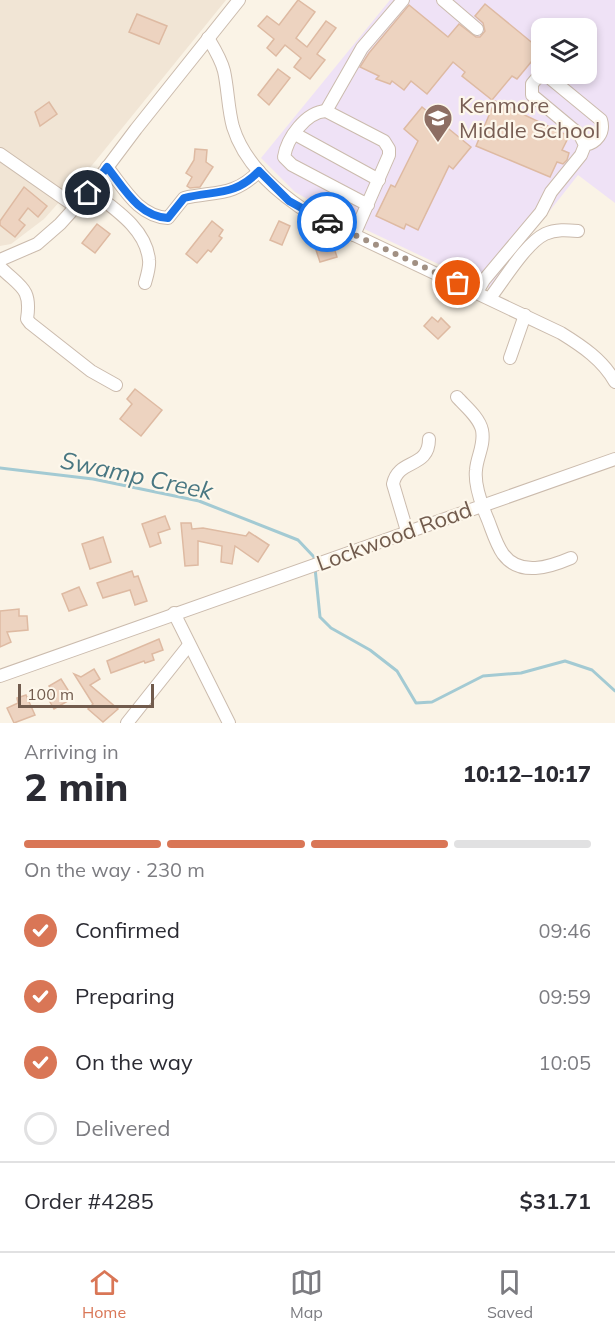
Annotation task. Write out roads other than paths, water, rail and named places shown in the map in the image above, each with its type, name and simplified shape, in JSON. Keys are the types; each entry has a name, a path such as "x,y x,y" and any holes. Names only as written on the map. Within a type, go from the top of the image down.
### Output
{"street":[{"path":"0,260 37,244 76,207 239,0"},
{"path":"326,111 362,48 404,0"},
{"path":"443,0 477,29"},
{"path":"208,38 224,71 233,128 247,156 289,201 312,215 525,315 579,344 613,373"},
{"path":"475,291 541,212 550,192 581,155 585,146 593,143 602,130 601,120 550,78 545,76 537,78 532,84 532,94 580,135 585,146"},
{"path":"354,235 368,205 379,180 389,155 389,149 384,141 326,111 317,111 305,121 286,145 284,157 292,165 368,205"},
{"path":"295,134 379,180"},
{"path":"0,154 76,207"},
{"path":"107,167 138,206 157,217 168,218 184,198 221,193 240,187 259,171"},
{"path":"90,190 119,212 135,229 146,248 150,261 145,283"},
{"path":"490,298 535,241 547,233 561,230 578,231"},
{"path":"0,267 26,292 30,304 27,319 30,323 91,371 116,385"},
{"path":"510,358 525,315"},
{"path":"457,397 479,422 482,430 483,441 476,471 481,505 502,553 510,560 532,568 547,568 571,558"},
{"path":"407,531 393,484 394,479 401,469 427,453 429,439"},
{"name":"Lockwood Road","path":"0,676 615,459"},
{"path":"174,613 229,723"},
{"path":"127,723 189,645"}],"waterway":[{"name":"Swamp Creek","path":"0,468 93,479 199,501 298,540 314,557 314,561"},
{"name":"Swamp Creek","path":"315,568 320,617 331,628 370,650 397,671 416,703 432,702 483,676 521,673 565,661 592,670 615,691"}],"place":[{"name":"Kenmore Middle School","path":"438,144"}]}
